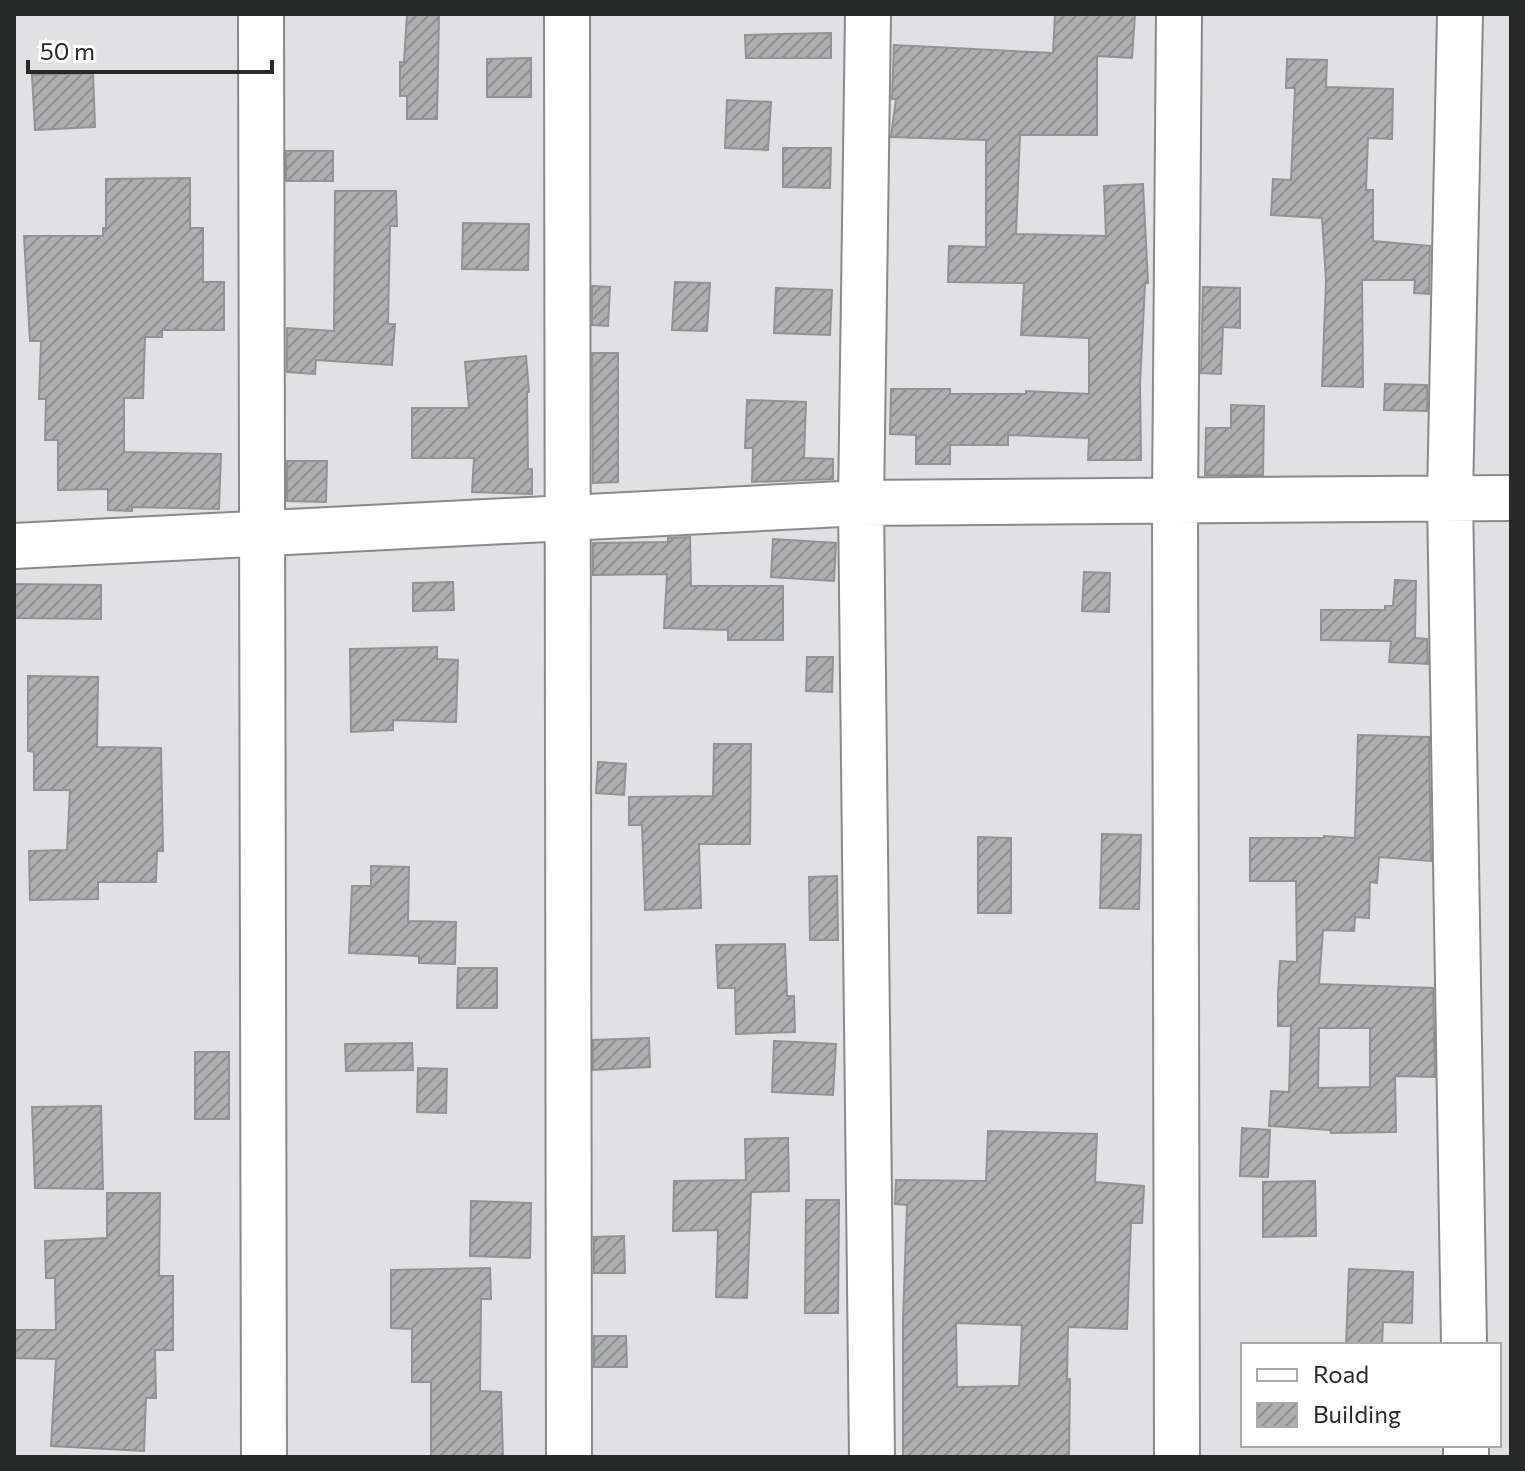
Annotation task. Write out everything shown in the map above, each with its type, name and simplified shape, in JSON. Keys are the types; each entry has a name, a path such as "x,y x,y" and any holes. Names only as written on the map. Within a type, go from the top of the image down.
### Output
{"street":[{"path":"261,14 264,1457"},
{"path":"567,14 569,1457"},
{"path":"868,14 861,503 872,1457"},
{"path":"1177,1457 1175,501 1179,14"},
{"path":"1460,14 1450,498 1464,1343"},
{"path":"14,546 861,503 1511,498"}],"building":[{"path":"407,14 439,14 437,119 407,119 407,96 400,96 400,62 404,62"},
{"path":"1055,14 1135,14 1132,58 1097,56 1097,135 1020,135 1016,234 1106,236 1104,186 1143,184 1148,283 1145,284 1140,384 1141,460 1088,460 1089,438 1008,435 1008,445 950,445 950,464 916,464 916,435 890,434 891,389 950,389 950,394 1026,394 1026,391 1089,394 1089,338 1021,335 1024,283 948,282 949,246 986,247 986,140 891,137 896,99 892,99 894,45 1053,53"},
{"path":"831,33 831,58 746,58 745,35"},
{"path":"531,58 531,97 487,97 487,59"},
{"path":"1287,59 1327,60 1326,87 1393,89 1392,139 1368,138 1366,190 1373,190 1373,241 1430,246 1429,294 1414,293 1415,280 1362,280 1363,387 1322,386 1326,280 1322,218 1271,215 1273,179 1291,180 1295,88 1286,88"},
{"path":"93,73 95,127 35,130 32,75"},
{"path":"727,100 771,102 768,150 725,148"},
{"path":"783,148 831,148 830,188 783,187"},
{"path":"286,151 333,151 333,181 286,181"},
{"path":"190,178 190,228 203,228 203,282 224,282 224,330 162,330 162,337 145,337 143,398 124,398 124,452 221,454 219,509 132,507 132,511 108,510 108,489 58,490 58,440 45,440 46,399 39,399 41,341 30,341 24,236 103,236 103,228 106,228 106,179"},
{"path":"335,191 396,191 397,226 390,226 388,324 395,324 392,365 316,360 315,374 287,372 287,328 334,331"},
{"path":"463,223 529,224 528,270 462,269"},
{"path":"675,282 710,283 707,331 672,330"},
{"path":"592,286 610,287 608,326 592,325"},
{"path":"1203,287 1240,288 1240,328 1223,327 1221,374 1201,373"},
{"path":"776,288 832,290 830,335 774,333"},
{"path":"592,353 618,353 618,482 593,483"},
{"path":"526,356 528,469 532,469 532,494 472,492 474,458 412,458 412,408 469,408 465,362"},
{"path":"1385,384 1427,385 1427,411 1384,410"},
{"path":"747,400 806,402 804,458 833,459 833,479 752,482 753,448 745,448"},
{"path":"1231,405 1264,406 1263,475 1205,475 1206,428 1231,428"},
{"path":"287,461 327,461 326,502 287,501"},
{"path":"690,537 691,586 783,586 783,640 728,640 728,630 664,628 667,574 593,575 593,543 668,542 668,538"},
{"path":"773,539 836,543 834,581 771,577"},
{"path":"1084,572 1110,573 1109,612 1082,611"},
{"path":"1395,580 1416,581 1415,638 1427,639 1428,664 1389,662 1391,641 1321,640 1321,610 1385,610 1385,606 1393,606"},
{"path":"453,582 454,610 413,611 413,583"},
{"path":"14,584 101,585 101,619 14,618"},
{"path":"437,647 437,659 458,660 456,722 393,720 393,730 351,732 350,649"},
{"path":"807,657 833,657 832,692 806,691"},
{"path":"28,676 98,677 97,747 161,748 163,851 157,851 156,882 98,882 98,899 30,900 29,851 67,850 70,790 34,790 34,752 28,751"},
{"path":"1358,735 1429,737 1431,861 1379,857 1377,883 1370,882 1369,918 1355,917 1354,931 1323,930 1319,984 1433,988 1435,1077 1395,1076 1396,1132 1331,1133 1330,1130 1269,1126 1271,1091 1289,1092 1291,1026 1278,1026 1278,994 1280,961 1297,962 1296,881 1250,881 1250,838 1355,838","holes":["1319,1028 1370,1028 1370,1087 1318,1088"]},
{"path":"714,744 751,744 750,844 699,844 701,908 645,910 642,825 629,825 629,797 713,796"},
{"path":"598,762 626,764 624,795 596,793"},
{"path":"1102,834 1141,835 1139,909 1100,908"},
{"path":"978,837 1011,838 1011,913 978,913"},
{"path":"371,866 409,867 408,921 456,922 455,964 419,963 419,956 349,953 352,886 371,886"},
{"path":"837,876 838,940 810,940 809,877"},
{"path":"785,944 787,996 794,996 795,1032 736,1034 735,988 718,988 716,945"},
{"path":"458,968 497,968 497,1008 457,1008"},
{"path":"649,1038 650,1067 593,1070 593,1040"},
{"path":"774,1041 836,1044 833,1095 772,1092"},
{"path":"412,1043 413,1070 346,1071 345,1044"},
{"path":"195,1052 229,1052 229,1119 195,1119"},
{"path":"418,1068 447,1069 446,1113 417,1112"},
{"path":"101,1106 103,1189 35,1188 32,1107"},
{"path":"1242,1128 1270,1130 1268,1177 1240,1176"},
{"path":"988,1131 1097,1134 1095,1182 1144,1186 1142,1223 1131,1223 1127,1329 1068,1327 1069,1457 903,1457 907,1205 895,1204 896,1180 986,1181","holes":["956,1323 1022,1325 1019,1386 957,1387"]},
{"path":"788,1138 789,1191 751,1192 747,1298 716,1297 718,1230 673,1231 674,1181 746,1180 745,1139"},
{"path":"1315,1181 1316,1236 1263,1237 1263,1182"},
{"path":"107,1193 160,1193 159,1276 173,1276 173,1350 155,1350 156,1398 146,1398 144,1451 51,1446 56,1359 14,1358 14,1330 56,1330 55,1278 46,1278 45,1241 107,1238"},
{"path":"806,1200 839,1200 838,1313 805,1313"},
{"path":"471,1201 531,1203 530,1258 470,1256"},
{"path":"624,1236 625,1273 594,1273 594,1237"},
{"path":"490,1268 491,1299 481,1299 480,1391 501,1392 503,1457 431,1457 431,1382 412,1382 412,1329 391,1328 391,1270"},
{"path":"1349,1269 1413,1272 1412,1323 1383,1322 1382,1343 1346,1343"},
{"path":"594,1336 626,1336 627,1367 594,1367"}]}
